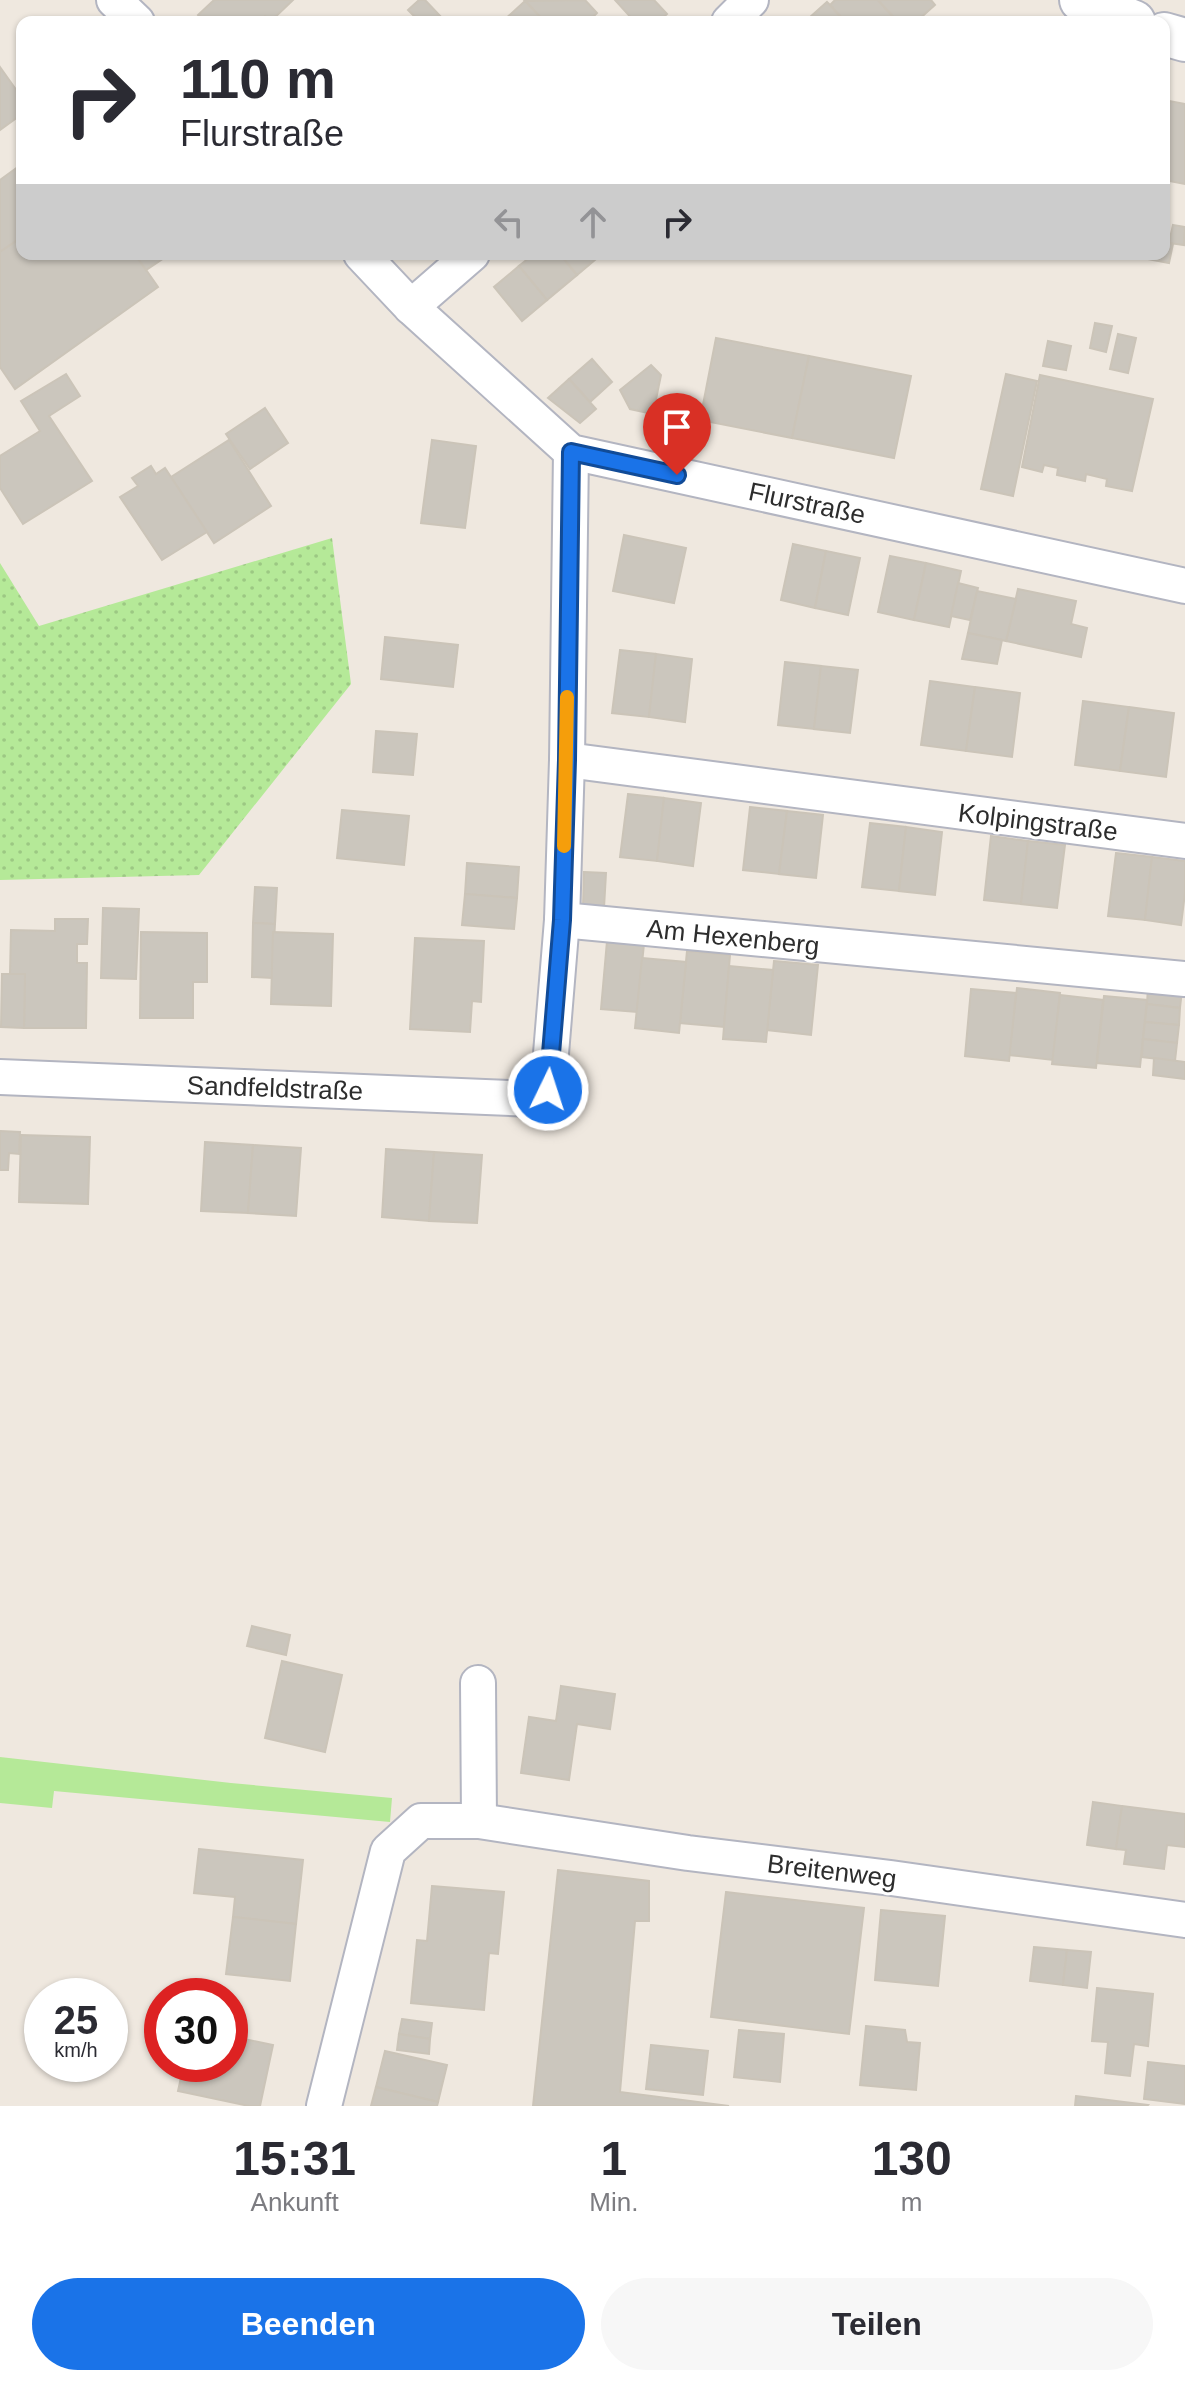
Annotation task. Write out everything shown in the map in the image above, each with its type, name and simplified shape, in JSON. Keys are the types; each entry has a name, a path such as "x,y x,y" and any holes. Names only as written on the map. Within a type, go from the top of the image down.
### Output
{"street":[{"path":"114,0 131,16"},
{"path":"735,16 751,0"},
{"path":"1081,0 1120,16"},
{"name":"Flurstraße","path":"367,260 411,307 571,452 1185,586"},
{"path":"411,307 465,260"},
{"path":"562,920 571,452"},
{"name":"Kolpingstraße","path":"567,760 1185,841"},
{"name":"Am Hexenberg","path":"562,920 1185,979"},
{"name":"Sandfeldstraße","path":"0,1077 532,1099 548,1090 562,920"},
{"path":"478,1683 479,1821"},
{"name":"Breitenweg","path":"324,2106 388,1851 421,1821 479,1821 688,1853 1185,1920"}],"green space":[{"path":"332,538 351,684 199,875 0,880 0,563 39,626"},
{"path":"0,1757 392,1798 390,1822 54,1791 52,1808 0,1803"}],"building":[{"path":"214,0 293,0 276,16 198,15"},
{"path":"419,0 425,0 440,16 414,16 408,10"},
{"path":"585,0 597,13 594,16 539,16 525,1"},
{"path":"615,0 654,0 667,14 665,16 630,16"},
{"path":"835,0 878,0 893,16 840,16 830,5"},
{"path":"878,0 931,0 935,5 923,16 893,16"},
{"path":"525,1 539,16 509,16"},
{"path":"827,2 840,16 811,16"},
{"path":"0,67 16,90 16,118 0,130"},
{"path":"1170,101 1185,104 1185,184 1170,181"},
{"path":"16,168 16,241 0,252 0,180"},
{"path":"1173,225 1185,227 1184,245 1170,243"},
{"path":"16,241 16,260 139,260 158,287 15,389 0,367 0,252"},
{"path":"139,260 161,260 146,270"},
{"path":"526,260 565,260 577,275 547,300 519,266"},
{"path":"565,260 595,260 577,275"},
{"path":"519,266 547,300 522,321 494,287"},
{"path":"1095,323 1112,326 1106,352 1090,348"},
{"path":"1118,334 1136,338 1128,373 1110,369"},
{"path":"716,338 809,356 792,438 700,420"},
{"path":"1048,341 1071,346 1066,370 1043,366"},
{"path":"809,356 911,376 894,458 792,438"},
{"path":"592,359 612,382 590,402 569,379"},
{"path":"651,365 661,375 653,414 630,409 620,390"},
{"path":"66,374 80,396 49,416 92,481 23,524 0,488 0,456 40,431 21,401"},
{"path":"1006,374 1037,381 1013,496 981,489"},
{"path":"1040,375 1153,399 1132,491 1106,486 1107,479 1086,474 1085,481 1057,475 1058,468 1044,465 1042,472 1022,467"},
{"path":"569,379 596,409 580,423 548,398"},
{"path":"265,408 288,443 250,469 226,434"},
{"path":"229,440 271,506 214,543 171,477"},
{"path":"432,440 476,446 465,528 421,523"},
{"path":"151,466 156,474 165,468 207,532 162,560 120,497 138,486 132,478"},
{"path":"624,535 686,548 674,603 613,591"},
{"path":"793,544 826,551 815,608 781,600"},
{"path":"826,551 860,558 848,615 815,608"},
{"path":"890,556 926,563 914,620 878,612"},
{"path":"926,563 961,571 949,627 914,620"},
{"path":"958,583 978,588 970,620 951,616"},
{"path":"1018,589 1076,601 1071,624 1087,628 1081,657 1006,641"},
{"path":"977,591 1016,599 1006,641 968,633"},
{"path":"968,633 1002,640 997,664 962,659"},
{"path":"385,637 458,645 453,687 381,679"},
{"path":"620,650 656,654 649,717 612,713"},
{"path":"656,654 692,659 685,722 649,717"},
{"path":"785,662 821,666 814,729 778,725"},
{"path":"821,666 858,670 850,733 814,729"},
{"path":"930,681 975,687 966,751 921,745"},
{"path":"975,687 1020,693 1012,757 966,751"},
{"path":"1083,701 1129,707 1120,771 1075,765"},
{"path":"1129,707 1174,713 1166,777 1120,771"},
{"path":"376,731 417,734 413,775 373,772"},
{"path":"628,794 664,798 657,861 620,857"},
{"path":"664,798 701,803 693,866 657,861"},
{"path":"750,807 787,811 779,874 743,870"},
{"path":"342,810 409,816 404,865 337,858"},
{"path":"787,811 823,815 816,878 779,874"},
{"path":"870,823 906,827 899,891 862,887"},
{"path":"906,827 942,832 935,895 899,891"},
{"path":"991,836 1028,841 1021,904 984,900"},
{"path":"1028,841 1065,845 1057,908 1021,904"},
{"path":"1116,853 1152,857 1145,920 1108,916"},
{"path":"1152,857 1185,861 1181,925 1145,920"},
{"path":"467,863 519,867 517,898 465,894"},
{"path":"584,872 606,873 604,908 583,907"},
{"path":"255,887 277,888 275,924 253,923"},
{"path":"465,894 517,898 514,929 462,925"},
{"path":"103,908 139,909 136,979 101,978"},
{"path":"55,919 88,919 87,944 77,944 77,963 87,963 86,1028 24,1028 25,974 10,974 11,930 55,931"},
{"path":"253,923 275,924 272,978 252,977"},
{"path":"141,932 207,933 207,982 193,982 193,1018 140,1018"},
{"path":"273,932 333,934 331,1006 271,1004"},
{"path":"415,938 484,941 481,1002 472,1001 470,1032 410,1029"},
{"path":"607,941 644,944 637,1012 601,1009"},
{"path":"687,951 730,955 724,1027 680,1023"},
{"path":"642,958 686,962 679,1033 635,1028"},
{"path":"774,961 818,965 811,1035 767,1030"},
{"path":"729,966 773,970 766,1042 723,1039"},
{"path":"2,974 25,974 24,1028 1,1027"},
{"path":"1148,986 1182,990 1180,1008 1147,1004"},
{"path":"1017,988 1060,993 1053,1060 1009,1055"},
{"path":"971,989 1016,993 1009,1061 965,1056"},
{"path":"1060,995 1103,1000 1096,1068 1052,1064"},
{"path":"1104,996 1147,1000 1140,1067 1097,1063"},
{"path":"1147,1004 1180,1008 1179,1025 1145,1022"},
{"path":"1145,1022 1179,1025 1177,1043 1143,1039"},
{"path":"1143,1039 1177,1043 1175,1061 1142,1057"},
{"path":"1154,1058 1185,1062 1185,1079 1153,1075"},
{"path":"0,1131 20,1132 19,1154 9,1153 8,1170 0,1170"},
{"path":"21,1135 90,1137 88,1204 19,1202"},
{"path":"205,1142 253,1145 248,1213 201,1211"},
{"path":"253,1145 301,1148 296,1216 248,1213"},
{"path":"386,1149 434,1152 429,1221 382,1217"},
{"path":"434,1152 482,1155 477,1223 429,1221"},
{"path":"252,1626 290,1635 286,1655 247,1646"},
{"path":"282,1661 342,1675 325,1752 265,1738"},
{"path":"561,1686 615,1694 610,1729 577,1724 569,1780 521,1773 529,1717 556,1721"},
{"path":"1093,1802 1122,1806 1116,1849 1087,1845"},
{"path":"1122,1806 1185,1814 1185,1847 1167,1845 1164,1869 1124,1864 1126,1850 1116,1849"},
{"path":"199,1849 303,1860 296,1924 233,1917 235,1897 194,1893"},
{"path":"558,1870 649,1881 649,1921 635,1921 620,2092 729,2106 533,2106"},
{"path":"432,1886 504,1892 498,1954 489,1953 484,2010 411,2003 417,1940 427,1941"},
{"path":"726,1892 864,1908 849,2034 711,2017"},
{"path":"881,1910 945,1916 938,1986 875,1980"},
{"path":"233,1917 296,1924 290,1981 226,1974"},
{"path":"1034,1947 1067,1950 1063,1985 1030,1981"},
{"path":"1067,1950 1091,1952 1087,1988 1063,1985"},
{"path":"1097,1988 1153,1994 1148,2046 1134,2044 1130,2076 1105,2073 1108,2042 1092,2041"},
{"path":"402,2019 432,2023 430,2039 399,2034"},
{"path":"866,2026 905,2030 907,2042 920,2043 916,2090 860,2085"},
{"path":"739,2030 784,2034 780,2082 734,2077"},
{"path":"399,2034 430,2039 429,2054 397,2050"},
{"path":"248,2040 273,2045 260,2106 178,2091 180,2082 248,2082"},
{"path":"651,2045 708,2051 703,2095 646,2089"},
{"path":"385,2051 447,2065 438,2102 376,2087"},
{"path":"1148,2062 1185,2066 1185,2104 1144,2099"},
{"path":"376,2087 438,2102 437,2106 371,2106"},
{"path":"1076,2096 1148,2105 1075,2106"}],"slow traffic":[{"path":"564,846 567,697"}],"route":[{"path":"548,1090 562,920 571,452 677,475"}]}
